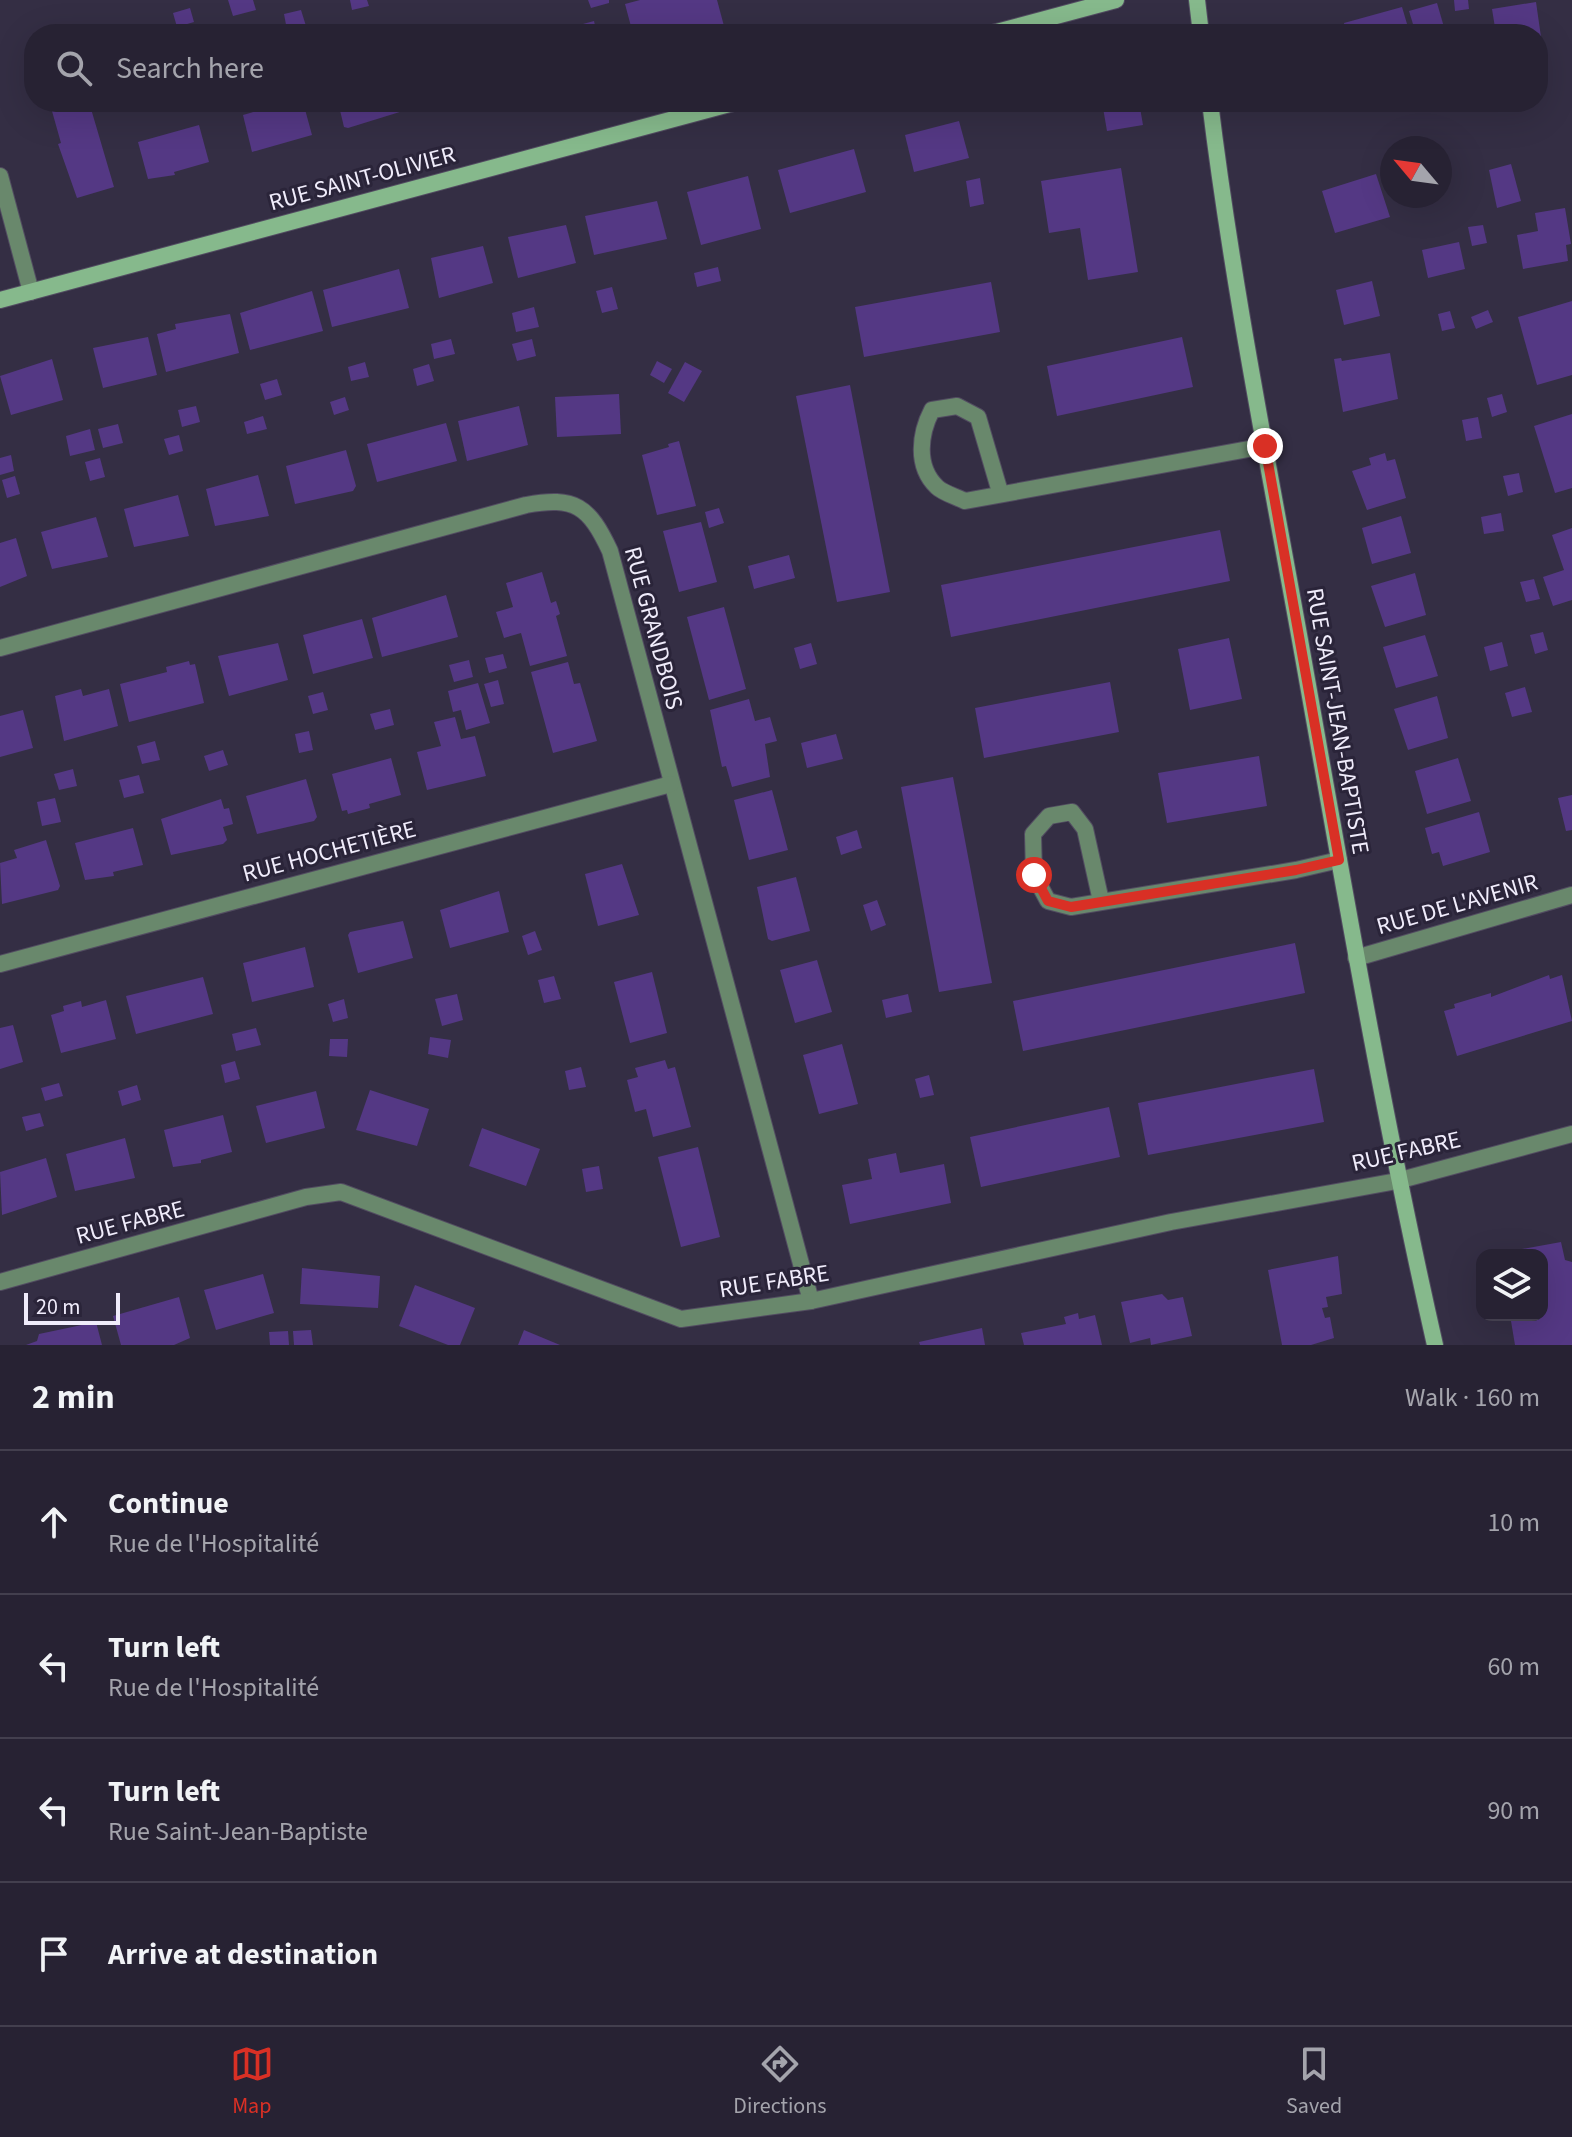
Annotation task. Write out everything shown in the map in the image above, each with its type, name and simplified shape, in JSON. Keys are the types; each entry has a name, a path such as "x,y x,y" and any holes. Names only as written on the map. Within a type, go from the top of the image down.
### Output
{"street":[{"path":"1026,24 1116,0"},
{"path":"1197,0 1200,24"},
{"name":"RUE SAINT-OLIVIER","path":"0,300 700,112"},
{"name":"RUE SAINT-JEAN-BAPTISTE","path":"1212,112 1265,446 1356,958 1397,1181 1435,1345"},
{"path":"0,176 31,292"},
{"path":"1000,492 978,417 957,406 932,410 921,431 924,466 937,487 965,501 1000,492 1265,446"},
{"name":"RUE GRANDBOIS","path":"0,648 557,499 580,508 598,525 610,551 811,1301"},
{"name":"RUE HOCHETIÈRE","path":"0,964 671,784"},
{"path":"1101,901 1085,829 1072,812 1049,816 1033,834 1034,875 1048,901 1071,907 1296,870 1339,860"},
{"name":"RUE DE L'AVENIR","path":"1356,958 1572,895"},
{"name":"RUE FABRE","path":"0,1282 306,1197 341,1192 681,1319 811,1301 1171,1222 1397,1181 1572,1134"}],"building":[{"path":"228,0 253,0 256,10 233,16"},
{"path":"350,0 367,0 369,6 352,10"},
{"path":"588,0 609,0 609,3 591,8"},
{"path":"640,0 717,0 723,24 630,24 625,4"},
{"path":"1454,0 1468,0 1469,9 1455,11"},
{"path":"1536,2 1539,24 1494,24 1492,9"},
{"path":"1437,3 1443,24 1413,24 1409,11"},
{"path":"1402,7 1407,24 1344,24"},
{"path":"190,8 194,22 176,24 173,13"},
{"path":"301,10 305,24 286,24 284,14"},
{"path":"52,112 92,112 114,187 77,198 58,144 61,143"},
{"path":"253,112 306,112 312,135 252,152 243,115"},
{"path":"340,112 400,112 348,128 344,127"},
{"path":"1104,112 1141,112 1143,125 1107,131"},
{"path":"959,121 969,158 914,172 905,135"},
{"path":"199,125 209,162 174,172 175,175 148,179 138,142"},
{"path":"854,149 866,192 790,213 778,170"},
{"path":"1511,164 1521,201 1497,208 1489,170"},
{"path":"1121,168 1138,272 1088,280 1080,228 1049,233 1041,181"},
{"path":"1376,174 1380,186 1380,208 1387,208 1390,217 1335,233 1322,191"},
{"path":"748,176 761,229 701,245 687,192"},
{"path":"980,178 984,204 970,207 966,181"},
{"path":"657,201 667,239 594,255 585,216"},
{"path":"1565,208 1571,244 1566,245 1568,261 1523,269 1517,235 1538,231 1535,213"},
{"path":"566,225 576,263 518,278 508,237"},
{"path":"1483,225 1487,243 1472,246 1468,227"},
{"path":"1459,242 1465,269 1428,278 1422,250"},
{"path":"483,246 493,283 439,298 431,258"},
{"path":"718,267 721,281 697,287 694,273"},
{"path":"399,269 409,308 332,327 323,290"},
{"path":"1372,281 1380,316 1344,325 1336,290"},
{"path":"991,282 1000,332 864,357 855,307"},
{"path":"612,287 618,309 602,313 596,291"},
{"path":"312,291 323,331 250,350 240,313"},
{"path":"1572,301 1572,375 1537,385 1518,317"},
{"path":"534,307 539,327 516,332 512,313"},
{"path":"1488,310 1493,322 1476,329 1471,317"},
{"path":"1450,311 1455,328 1442,331 1438,314"},
{"path":"230,314 239,353 166,372 157,334 176,329 175,324"},
{"path":"148,337 157,375 103,388 93,348"},
{"path":"1182,337 1193,387 1057,416 1047,366"},
{"path":"451,339 455,354 434,359 431,344"},
{"path":"532,339 536,356 517,361 512,344"},
{"path":"1390,353 1398,399 1343,412 1334,359 1341,358 1342,361"},
{"path":"52,359 63,400 11,415 0,376"},
{"path":"657,361 672,369 664,383 650,375"},
{"path":"365,362 369,377 351,381 348,367"},
{"path":"685,362 702,371 684,402 668,393"},
{"path":"429,364 434,381 417,386 413,369"},
{"path":"277,379 282,395 265,400 260,384"},
{"path":"850,385 890,592 837,602 796,396"},
{"path":"619,394 621,434 557,437 555,397"},
{"path":"1502,394 1507,412 1492,417 1487,398"},
{"path":"345,397 349,410 334,415 330,402"},
{"path":"196,406 200,422 182,427 178,410"},
{"path":"519,406 528,445 467,461 458,421"},
{"path":"1572,414 1572,488 1555,493 1534,426"},
{"path":"263,416 267,429 247,434 244,422"},
{"path":"1478,417 1482,438 1466,441 1462,420"},
{"path":"446,423 457,461 377,482 367,444"},
{"path":"118,424 123,443 103,448 98,429"},
{"path":"90,429 95,450 70,456 66,436"},
{"path":"179,435 183,451 169,455 164,439"},
{"path":"679,441 696,506 657,515 642,455"},
{"path":"346,450 356,486 353,491 295,504 286,466"},
{"path":"1385,453 1387,461 1395,459 1406,498 1367,510 1352,471 1371,465 1369,458"},
{"path":"11,455 14,471 0,475 0,458"},
{"path":"100,458 105,477 90,481 85,462"},
{"path":"1519,473 1523,492 1508,496 1503,476"},
{"path":"258,475 269,516 215,526 206,489"},
{"path":"15,476 20,494 7,498 2,480"},
{"path":"178,495 189,536 134,547 124,509"},
{"path":"719,508 724,523 709,528 705,512"},
{"path":"1501,513 1504,531 1484,534 1481,517"},
{"path":"1401,516 1411,553 1372,564 1362,528"},
{"path":"96,517 108,557 52,569 41,532"},
{"path":"701,522 717,582 679,592 663,531"},
{"path":"1572,528 1572,600 1553,606 1543,577 1564,570 1552,535"},
{"path":"1220,530 1230,581 951,637 941,585"},
{"path":"16,538 27,576 0,587 0,543"},
{"path":"789,555 795,578 754,589 748,566"},
{"path":"542,572 551,603 556,601 560,614 556,616 567,656 530,666 521,633 504,638 496,612 513,607 506,583"},
{"path":"1415,573 1426,615 1385,627 1371,586"},
{"path":"1534,579 1540,599 1526,602 1520,582"},
{"path":"446,595 458,637 382,657 372,618"},
{"path":"724,607 746,689 709,700 687,617"},
{"path":"362,619 373,658 313,674 303,635"},
{"path":"1543,632 1548,650 1535,654 1530,635"},
{"path":"1425,635 1438,676 1396,688 1383,647"},
{"path":"1229,638 1242,699 1190,710 1178,649"},
{"path":"1502,642 1508,666 1490,671 1484,647"},
{"path":"278,643 288,680 229,696 218,656"},
{"path":"811,643 817,664 800,669 794,648"},
{"path":"503,654 507,668 489,673 485,658"},
{"path":"469,660 473,677 454,682 449,665"},
{"path":"189,661 190,665 195,664 204,703 129,722 120,684 167,672 166,667"},
{"path":"568,662 574,684 580,683 597,741 553,753 531,672"},
{"path":"498,680 504,704 491,707 484,684"},
{"path":"1110,682 1119,732 984,758 975,708"},
{"path":"478,683 490,723 466,730 461,710 453,712 448,691"},
{"path":"1525,687 1532,712 1512,717 1505,693"},
{"path":"81,689 83,696 109,689 118,726 64,741 55,696"},
{"path":"323,692 328,710 313,714 308,696"},
{"path":"1437,696 1448,738 1408,750 1394,709"},
{"path":"749,699 755,721 770,717 777,741 765,744 770,777 732,787 726,766 722,767 710,710"},
{"path":"390,709 394,725 375,730 370,714"},
{"path":"23,710 33,748 0,757 0,716"},
{"path":"455,717 461,739 475,736 486,776 427,790 417,752 441,746 434,722"},
{"path":"309,731 313,750 299,753 295,734"},
{"path":"836,734 843,759 807,768 801,743"},
{"path":"155,741 160,760 142,764 137,746"},
{"path":"223,750 228,765 209,771 204,756"},
{"path":"1259,756 1267,806 1167,823 1158,773"},
{"path":"391,758 401,795 348,814 347,810 342,811 332,774"},
{"path":"1458,758 1471,801 1427,814 1415,771"},
{"path":"73,769 77,786 59,790 54,774"},
{"path":"139,775 144,793 124,798 119,780"},
{"path":"953,777 992,983 939,992 901,787"},
{"path":"306,779 317,817 314,821 257,834 246,796"},
{"path":"772,790 788,850 749,860 734,800"},
{"path":"1572,795 1572,830 1566,831 1558,798"},
{"path":"55,798 61,822 42,826 37,802"},
{"path":"221,799 224,809 229,808 233,824 223,827 227,840 223,844 171,855 161,819"},
{"path":"1479,812 1490,852 1443,866 1439,852 1432,854 1425,828"},
{"path":"133,828 143,865 113,872 114,876 85,880 75,843"},
{"path":"857,830 862,848 841,855 836,837"},
{"path":"46,840 60,886 58,890 2,904 0,863 17,858 14,850"},
{"path":"622,864 639,915 598,926 585,874"},
{"path":"796,877 810,931 772,941 768,939 757,887"},
{"path":"499,891 509,932 450,948 440,910"},
{"path":"877,900 886,925 871,931 863,905"},
{"path":"403,921 413,958 358,973 348,935 350,932"},
{"path":"535,931 542,950 528,955 522,936"},
{"path":"1295,943 1305,993 1023,1051 1013,1001"},
{"path":"305,947 314,987 252,1002 243,963"},
{"path":"817,960 832,1012 795,1023 780,970"},
{"path":"652,972 667,1033 630,1043 614,982"},
{"path":"1549,975 1550,979 1562,975 1572,1021 1457,1056 1444,1011 1455,1008 1454,1004 1491,993 1491,997"},
{"path":"554,976 561,999 544,1003 538,980"},
{"path":"203,977 213,1014 136,1034 126,996"},
{"path":"457,994 463,1020 442,1026 435,999"},
{"path":"908,994 912,1012 886,1018 882,1000"},
{"path":"344,999 348,1018 333,1022 328,1004"},
{"path":"106,1000 116,1039 61,1053 51,1015 64,1011 63,1006 81,1001 82,1007"},
{"path":"13,1025 23,1062 0,1069 0,1028"},
{"path":"256,1028 261,1045 236,1051 232,1034"},
{"path":"430,1037 451,1040 448,1058 428,1054"},
{"path":"330,1039 348,1039 347,1057 329,1056"},
{"path":"842,1044 858,1104 819,1114 803,1055"},
{"path":"665,1060 668,1069 675,1067 691,1127 653,1137 646,1109 635,1112 627,1080 638,1077 635,1068"},
{"path":"235,1061 240,1079 225,1083 221,1065"},
{"path":"581,1067 586,1087 569,1090 565,1071"},
{"path":"1314,1069 1324,1122 1148,1155 1138,1103"},
{"path":"929,1075 934,1095 920,1098 915,1079"},
{"path":"59,1083 63,1096 45,1101 41,1088"},
{"path":"137,1085 141,1100 122,1106 118,1091"},
{"path":"370,1090 429,1109 417,1146 356,1130"},
{"path":"316,1091 325,1128 266,1143 256,1106"},
{"path":"1109,1107 1120,1157 981,1187 970,1137"},
{"path":"40,1113 44,1126 26,1131 22,1117"},
{"path":"223,1115 232,1152 201,1160 201,1163 173,1167 164,1130"},
{"path":"482,1128 540,1149 526,1186 469,1166"},
{"path":"125,1138 135,1178 75,1191 66,1154"},
{"path":"698,1147 720,1237 681,1247 658,1157"},
{"path":"896,1153 900,1173 944,1164 951,1203 850,1224 842,1185 872,1179 868,1159"},
{"path":"46,1158 57,1197 2,1215 0,1172"},
{"path":"599,1166 603,1189 586,1192 582,1169"},
{"path":"1561,1242 1565,1260 1572,1262 1572,1345 1515,1345 1511,1321 1548,1321 1548,1249 1522,1249"},
{"path":"1338,1256 1342,1294 1326,1297 1328,1307 1322,1308 1325,1318 1330,1317 1334,1338 1311,1345 1282,1345 1268,1270"},
{"path":"302,1268 380,1276 378,1308 300,1304"},
{"path":"263,1274 274,1313 216,1330 204,1290"},
{"path":"415,1285 475,1308 460,1345 448,1345 399,1326"},
{"path":"1162,1294 1168,1300 1183,1297 1192,1336 1151,1345 1150,1338 1130,1343 1121,1302"},
{"path":"179,1297 190,1338 174,1345 121,1345 113,1316"},
{"path":"1078,1313 1079,1319 1095,1315 1102,1345 1024,1345 1021,1333 1066,1324 1064,1317"},
{"path":"96,1322 102,1345 26,1345 37,1341 39,1334"},
{"path":"982,1328 985,1345 920,1345 919,1342"},
{"path":"311,1330 313,1345 294,1345 293,1331"},
{"path":"524,1330 560,1345 518,1345"},
{"path":"288,1331 289,1345 270,1345 269,1332"}],"route":[{"path":"1034,875 1048,901 1071,907 1296,870 1339,860 1265,446"}]}
